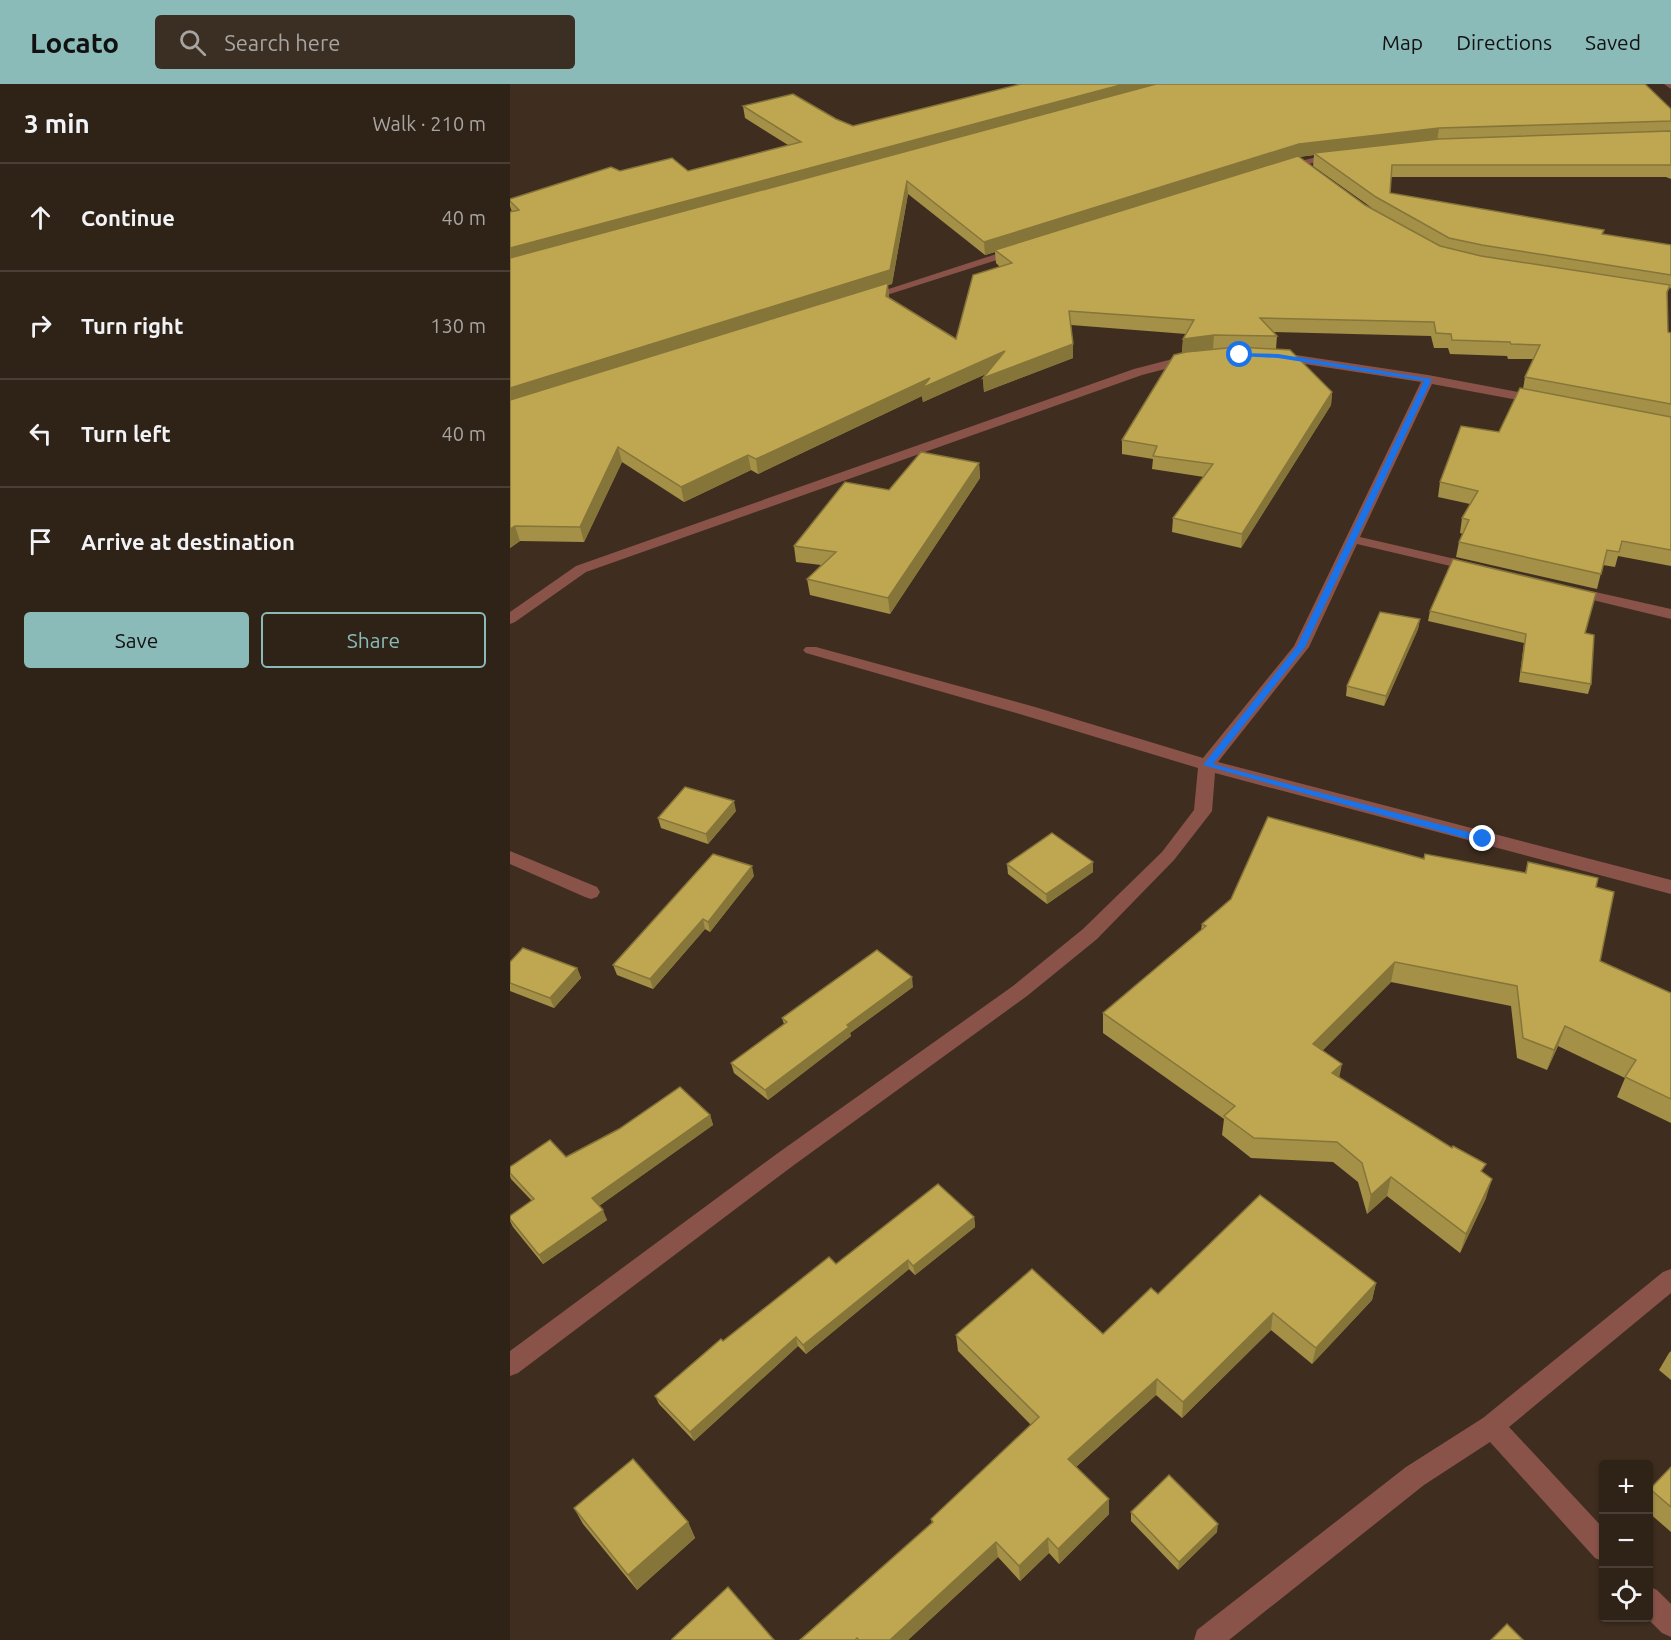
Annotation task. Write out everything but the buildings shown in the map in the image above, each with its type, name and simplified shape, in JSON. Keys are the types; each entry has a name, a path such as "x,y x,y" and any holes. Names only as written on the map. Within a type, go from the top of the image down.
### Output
{"street":[{"path":"1264,172 1298,162 1349,153"},
{"path":"1298,162 1315,175"},
{"path":"858,301 1033,245"},
{"path":"1260,355 1428,379 1555,404"},
{"path":"510,619 581,569 620,554 1138,372 1188,358 1205,356"},
{"path":"510,1365 786,1159 1020,991 1090,934 1168,856 1203,811 1207,765 1301,647 1428,379"},
{"path":"1352,539 1489,571"},
{"path":"1557,587 1671,614"},
{"path":"811,650 1029,711 1207,765 1671,888"},
{"path":"510,857 591,892"},
{"path":"1207,1640 1415,1476 1492,1426 1671,1279"},
{"path":"1492,1426 1599,1544"},
{"path":"1653,1604 1671,1624"}],"route":[{"path":"1240,355 1278,356 1428,379 1301,647 1207,765 1483,839"}]}
